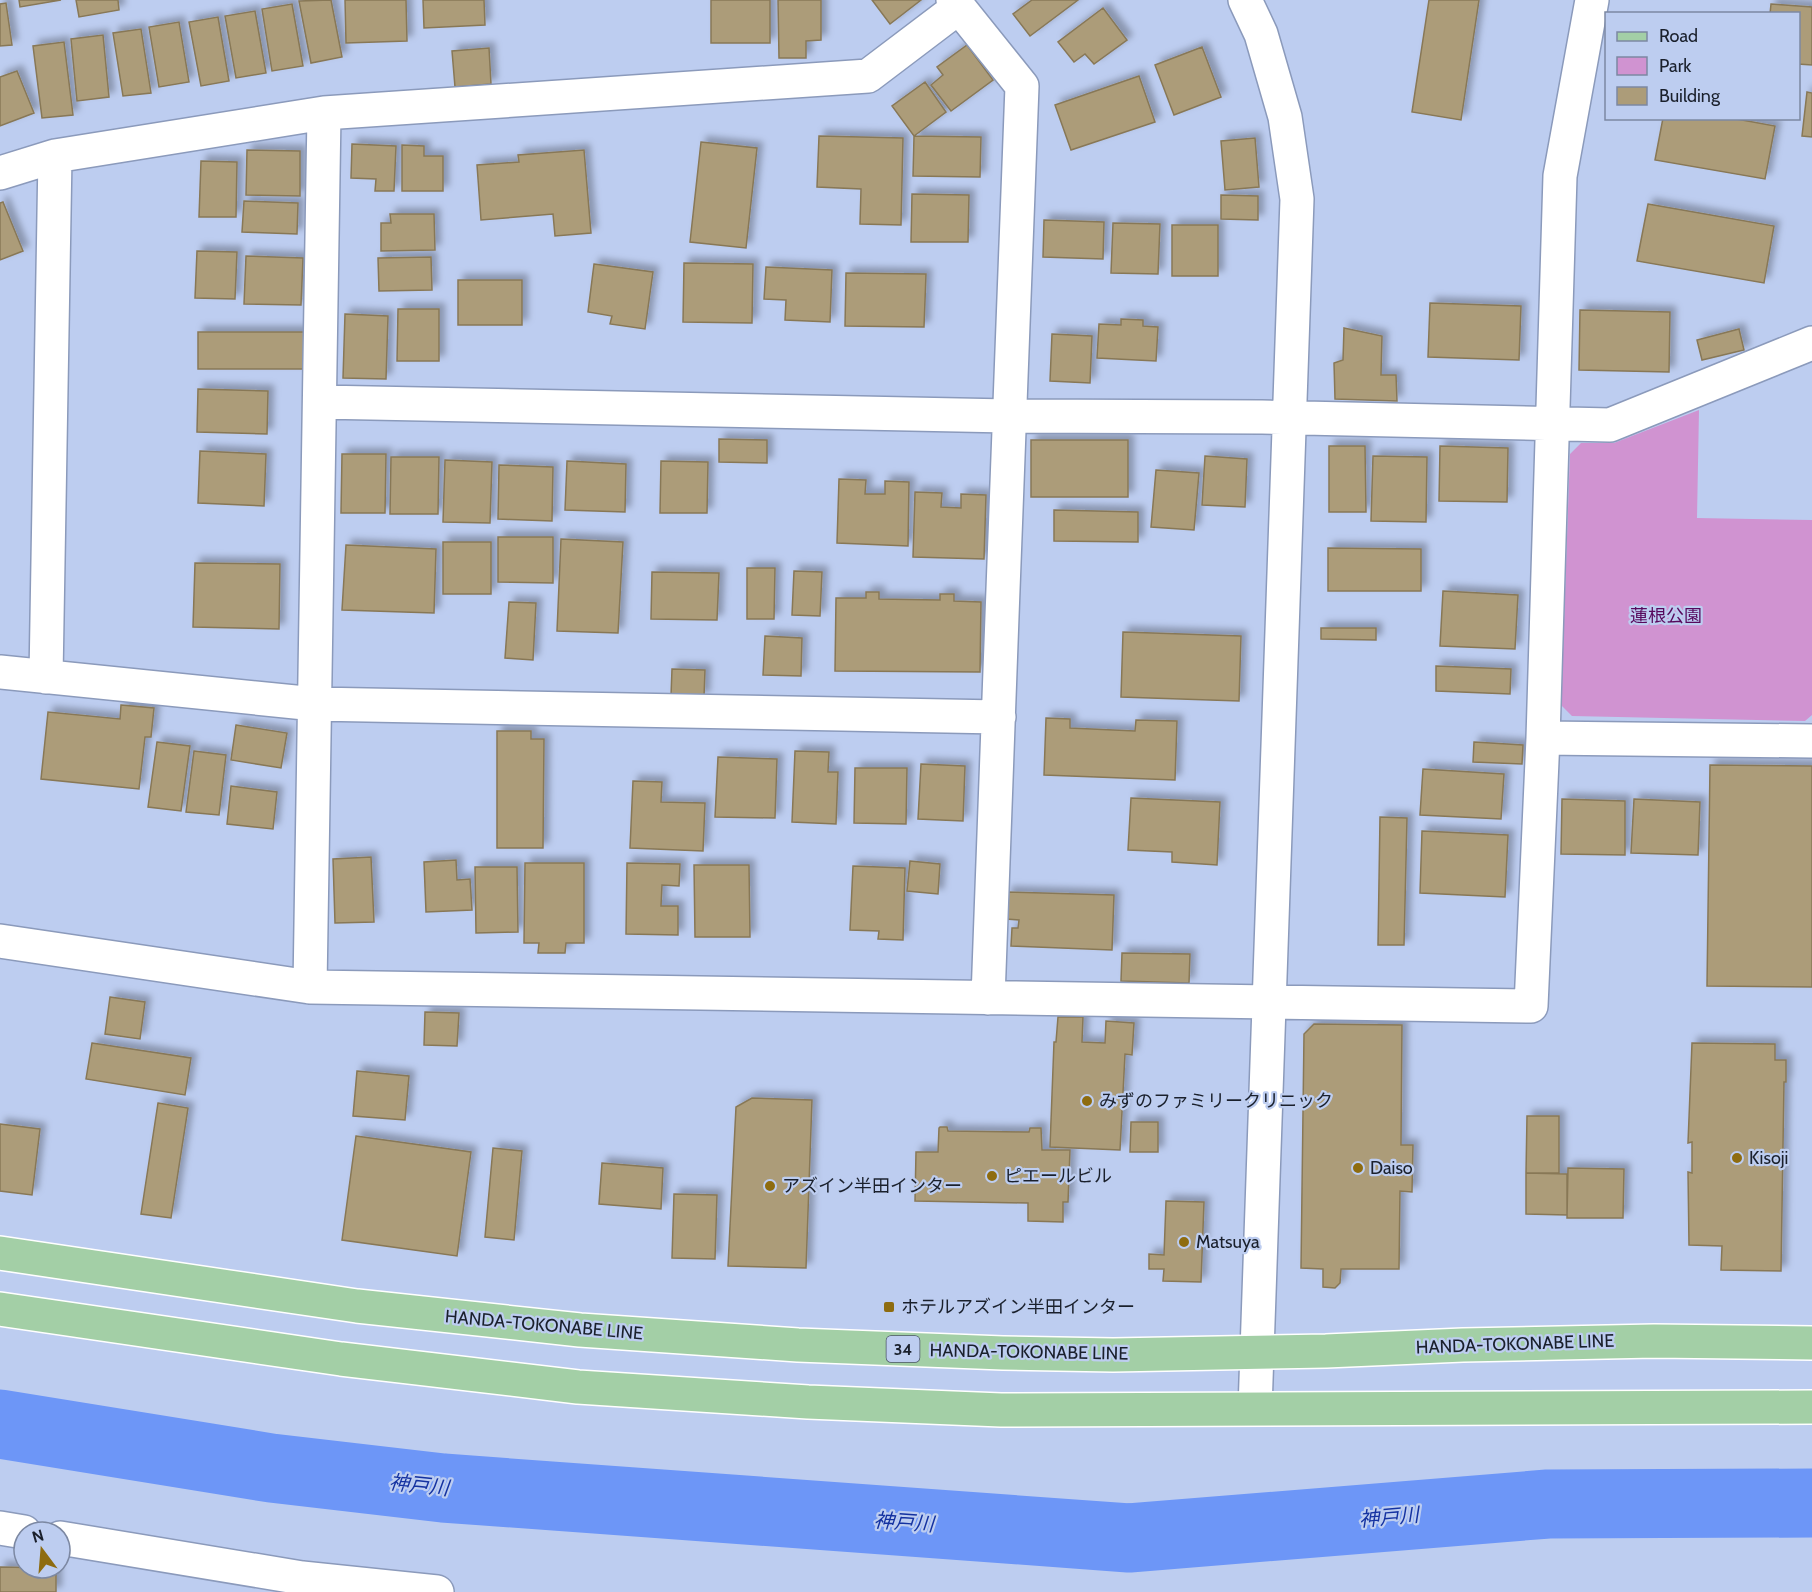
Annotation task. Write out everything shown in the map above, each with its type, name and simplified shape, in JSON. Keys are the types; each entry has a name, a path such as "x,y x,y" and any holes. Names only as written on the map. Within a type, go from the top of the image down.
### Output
{"main road":[{"name":"HANDA-TOKONABE LINE","path":"0,1253 357,1306 580,1330 798,1345 1003,1353 1185,1354 1654,1341 1812,1343"},
{"path":"0,1309 341,1359 578,1387 808,1402 1001,1410 1812,1407"}],"street":[{"path":"1245,0 1261,34 1285,117 1297,199 1255,1409"},
{"path":"0,941 310,987 1531,1006 1543,738 1560,176 1592,0"},
{"path":"0,173 55,156 324,113 868,76 956,3 1022,86 988,998"},
{"path":"310,987 324,113"},
{"path":"46,677 55,156"},
{"path":"320,402 1008,417 1289,418 1610,425 1812,343"},
{"path":"0,672 315,704 999,717"},
{"path":"1543,738 1812,741"},
{"path":"72,1540 304,1585 437,1592"}],"green space":[{"name":"蓮根公園","path":"1699,410 1697,518 1812,520 1812,715 1805,721 1572,716 1561,705 1570,454 1581,443 1614,443"}],"building":[{"path":"19,0 61,0 20,7"},
{"path":"76,0 118,0 119,10 79,17"},
{"path":"331,0 342,57 311,63 299,1"},
{"path":"345,0 406,0 407,41 346,43"},
{"path":"423,0 484,0 485,25 424,28"},
{"path":"711,0 770,0 770,43 711,43"},
{"path":"778,0 821,0 821,40 806,41 806,58 779,58"},
{"path":"872,0 921,0 890,24"},
{"path":"1032,0 1078,0 1030,36 1013,14"},
{"path":"1429,0 1479,0 1461,120 1412,112"},
{"path":"6,3 12,45 0,46 0,4"},
{"path":"292,4 303,66 272,71 262,9"},
{"path":"1771,4 1812,7 1812,65 1800,64 1800,12 1770,12"},
{"path":"1103,8 1127,40 1094,64 1085,54 1074,62 1058,42"},
{"path":"255,11 266,73 236,78 225,16"},
{"path":"218,17 229,81 201,86 189,22"},
{"path":"179,22 189,82 159,87 149,27"},
{"path":"141,29 151,93 123,96 113,33"},
{"path":"103,35 109,97 77,101 71,39"},
{"path":"64,42 73,115 42,118 33,46"},
{"path":"967,45 993,80 951,111 931,85 943,75 937,67"},
{"path":"1202,47 1221,97 1174,115 1155,65"},
{"path":"489,48 491,84 455,87 452,51"},
{"path":"17,71 34,113 0,126 0,77"},
{"path":"1139,76 1155,122 1071,150 1055,105"},
{"path":"925,82 946,112 914,136 892,106"},
{"path":"1807,92 1812,93 1812,137 1802,136"},
{"path":"1663,120 1742,120 1775,126 1765,179 1655,160"},
{"path":"819,136 903,138 901,225 860,224 861,189 817,187"},
{"path":"914,136 981,137 980,177 913,176"},
{"path":"1255,138 1259,187 1225,190 1221,141"},
{"path":"701,142 757,148 746,248 690,242"},
{"path":"352,144 396,146 394,191 375,191 376,179 351,178"},
{"path":"402,145 424,146 424,156 443,156 443,191 402,191"},
{"path":"247,150 300,151 300,196 246,195"},
{"path":"584,150 591,233 555,236 553,214 481,220 477,165 519,162 518,155"},
{"path":"201,161 237,162 236,217 199,217"},
{"path":"912,194 969,195 968,242 911,242"},
{"path":"1221,195 1258,196 1258,220 1221,219"},
{"path":"244,201 298,203 297,234 242,232"},
{"path":"3,202 23,251 0,260 0,203"},
{"path":"1648,204 1774,226 1764,283 1637,261"},
{"path":"390,214 434,214 435,250 381,251 381,223 391,223"},
{"path":"1044,220 1104,222 1103,259 1043,257"},
{"path":"1113,223 1160,224 1158,274 1111,273"},
{"path":"1172,225 1218,225 1218,276 1172,276"},
{"path":"197,251 237,252 235,299 195,298"},
{"path":"246,256 303,258 301,305 244,304"},
{"path":"431,257 432,290 379,291 378,258"},
{"path":"684,263 753,264 752,323 683,322"},
{"path":"594,264 653,272 645,329 610,324 612,316 588,312"},
{"path":"766,267 832,270 830,322 785,320 786,300 764,299"},
{"path":"846,273 926,274 924,327 845,326"},
{"path":"458,280 522,280 522,325 458,325"},
{"path":"1430,303 1521,306 1519,360 1428,357"},
{"path":"398,309 439,309 439,361 397,361"},
{"path":"1580,310 1670,312 1669,372 1579,370"},
{"path":"345,314 388,316 386,379 343,378"},
{"path":"1121,319 1143,320 1143,326 1158,327 1156,361 1097,358 1099,324 1121,325"},
{"path":"1344,328 1382,336 1381,375 1396,375 1397,401 1335,399 1334,363 1343,360"},
{"path":"1739,329 1744,350 1702,360 1697,340"},
{"path":"198,332 305,332 304,369 198,369"},
{"path":"1052,334 1092,336 1090,383 1050,381"},
{"path":"198,389 268,391 267,434 197,432"},
{"path":"719,439 767,440 767,463 719,462"},
{"path":"1031,440 1128,440 1128,497 1031,497"},
{"path":"1329,446 1365,446 1366,512 1329,512"},
{"path":"1440,446 1508,448 1507,502 1439,501"},
{"path":"200,451 266,454 264,506 198,503"},
{"path":"342,454 386,454 385,513 341,513"},
{"path":"1205,456 1247,459 1245,507 1202,505"},
{"path":"1373,456 1427,457 1426,522 1371,521"},
{"path":"391,457 439,457 438,514 390,514"},
{"path":"445,460 492,462 490,523 443,522"},
{"path":"567,461 626,464 625,512 565,510"},
{"path":"661,461 708,462 707,513 660,513"},
{"path":"499,465 553,467 552,521 498,519"},
{"path":"1156,470 1199,473 1194,530 1151,527"},
{"path":"839,479 866,480 865,494 885,494 885,481 909,482 908,546 837,543"},
{"path":"915,492 942,493 941,507 961,508 961,494 986,495 984,559 913,557"},
{"path":"1054,510 1138,512 1138,542 1054,541"},
{"path":"498,537 553,537 553,583 498,582"},
{"path":"561,539 623,542 618,633 557,631"},
{"path":"443,542 491,542 491,594 443,594"},
{"path":"346,545 436,549 434,613 342,610"},
{"path":"1328,548 1421,549 1421,591 1328,591"},
{"path":"195,563 280,564 279,629 193,627"},
{"path":"747,568 775,568 774,619 747,619"},
{"path":"794,571 822,572 820,616 792,615"},
{"path":"652,572 719,573 717,620 651,619"},
{"path":"1443,591 1518,595 1515,649 1440,646"},
{"path":"866,592 879,592 879,599 940,600 940,594 954,594 954,601 981,602 980,672 835,671 836,598 866,598"},
{"path":"509,602 536,603 533,660 505,658"},
{"path":"1321,628 1376,628 1376,640 1321,639"},
{"path":"1123,632 1241,636 1239,701 1121,697"},
{"path":"765,636 802,638 801,676 763,675"},
{"path":"1436,666 1511,669 1510,694 1436,691"},
{"path":"672,669 705,670 704,697 671,696"},
{"path":"121,705 154,708 151,737 145,737 139,789 41,779 48,712 120,719"},
{"path":"1046,718 1070,719 1070,728 1135,731 1136,720 1177,721 1175,780 1044,775"},
{"path":"236,725 287,733 281,768 231,760"},
{"path":"497,731 531,731 531,739 544,739 543,848 497,848"},
{"path":"157,742 190,746 181,811 148,807"},
{"path":"1474,742 1523,745 1522,764 1473,762"},
{"path":"194,751 226,755 219,815 186,812"},
{"path":"795,751 829,752 828,772 838,772 836,824 792,822"},
{"path":"718,757 777,759 775,818 715,817"},
{"path":"921,764 965,766 963,821 918,819"},
{"path":"1710,765 1812,766 1812,987 1707,986"},
{"path":"855,768 907,768 906,824 854,823"},
{"path":"1423,769 1504,774 1501,819 1420,815"},
{"path":"633,781 662,782 661,802 705,803 703,851 630,848"},
{"path":"231,786 277,792 273,829 227,824"},
{"path":"1131,798 1220,802 1217,865 1172,862 1172,852 1128,850"},
{"path":"1562,799 1625,801 1625,855 1561,854"},
{"path":"1634,799 1700,802 1698,855 1631,853"},
{"path":"1380,817 1407,818 1404,945 1378,945"},
{"path":"1422,831 1508,835 1505,897 1420,893"},
{"path":"371,857 374,922 335,923 333,859"},
{"path":"456,860 457,880 470,879 472,910 426,912 424,862"},
{"path":"910,861 940,864 938,894 907,891"},
{"path":"525,863 584,863 584,943 566,943 565,953 538,953 539,943 524,943"},
{"path":"627,863 680,864 679,886 662,885 661,906 678,906 678,935 626,934"},
{"path":"694,865 749,865 750,937 695,937"},
{"path":"853,866 905,868 903,940 878,939 879,931 850,930"},
{"path":"475,867 517,867 518,932 476,933"},
{"path":"1007,892 1114,895 1112,950 1011,946 1012,928 1018,928 1019,920 1006,919"},
{"path":"1122,953 1190,954 1189,983 1121,981"},
{"path":"110,997 145,1002 140,1039 105,1034"},
{"path":"425,1012 459,1013 457,1046 424,1045"},
{"name":"みずのファミリークリニック","path":"1058,1017 1083,1017 1082,1042 1105,1043 1106,1021 1134,1023 1132,1055 1125,1054 1120,1150 1050,1147 1054,1042 1056,1042"},
{"name":"Daiso","path":"1314,1024 1402,1025 1401,1145 1413,1145 1412,1192 1400,1191 1399,1269 1341,1269 1340,1283 1335,1288 1323,1287 1323,1269 1301,1268 1304,1034"},
{"path":"92,1043 191,1058 185,1095 86,1079"},
{"name":"Kisoji","path":"1692,1043 1775,1044 1775,1060 1786,1060 1781,1271 1721,1270 1722,1246 1689,1245 1688,1172 1692,1173 1692,1142 1688,1143"},
{"path":"357,1071 409,1076 405,1120 353,1116"},
{"name":"アズイン半田インター","path":"752,1098 812,1100 806,1268 728,1266 736,1107"},
{"path":"158,1103 188,1108 171,1218 141,1214"},
{"path":"1527,1116 1559,1116 1559,1173 1526,1173"},
{"path":"1131,1122 1158,1122 1158,1152 1130,1152"},
{"path":"0,1124 40,1129 32,1195 0,1191"},
{"name":"ピエールビル","path":"940,1127 947,1127 948,1131 1029,1132 1030,1128 1041,1128 1042,1150 1070,1150 1068,1202 1063,1202 1063,1222 1028,1221 1028,1203 915,1201 916,1152 938,1152"},
{"path":"356,1136 471,1152 457,1256 342,1240"},
{"path":"493,1148 522,1151 514,1240 485,1237"},
{"path":"602,1163 663,1168 661,1209 599,1204"},
{"path":"1568,1168 1624,1169 1623,1218 1567,1218"},
{"path":"1526,1173 1567,1174 1567,1215 1526,1214"},
{"path":"674,1194 717,1195 715,1259 672,1258"},
{"path":"1166,1201 1204,1202 1201,1282 1163,1281 1164,1269 1149,1269 1149,1254 1164,1255"},
{"path":"0,1567 12,1567 12,1580 56,1580 56,1592 0,1592"}],"waterway":[{"name":"神戸川","path":"0,1424 271,1468 443,1488 1129,1538 1548,1504 1812,1503"}],"place":[{"name":"みずのファミリークリニック","path":"1087,1101"},
{"name":"Kisoji","path":"1737,1158"},
{"name":"Daiso","path":"1358,1168"},
{"name":"ピエールビル","path":"992,1176"},
{"name":"アズイン半田インター","path":"770,1186"},
{"name":"Matsuya","path":"1184,1242"},
{"name":"ホテルアズイン半田インター","path":"889,1307"}]}
